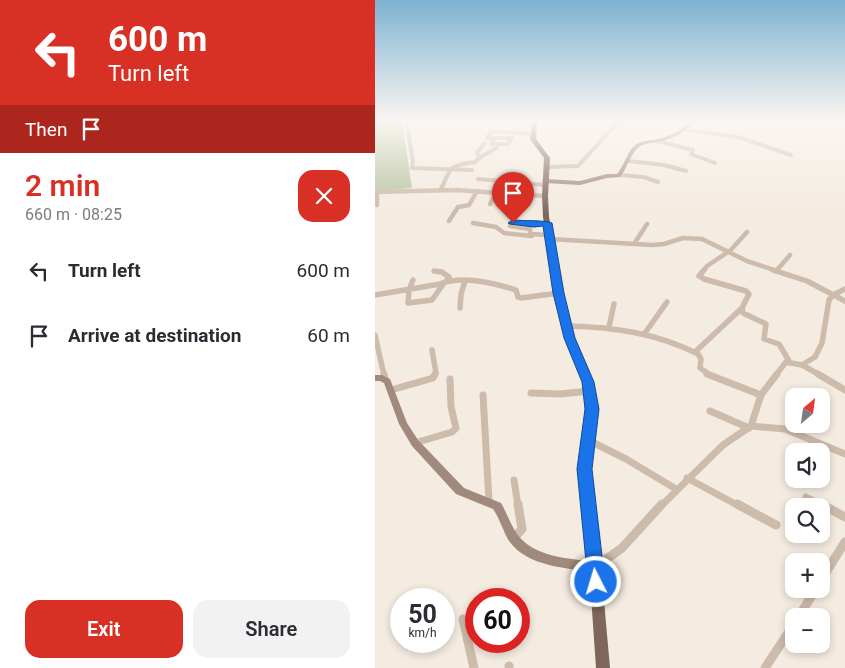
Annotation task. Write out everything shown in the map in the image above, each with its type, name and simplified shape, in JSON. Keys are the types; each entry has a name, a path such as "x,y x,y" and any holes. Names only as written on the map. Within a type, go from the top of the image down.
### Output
{"main road":[{"path":"543,151 545,154 546,167 545,196 547,223 559,293 571,344 583,368 590,391 592,409 585,469 603,668"}],"street":[{"path":"411,151 412,168 472,170"},
{"path":"478,151 479,157"},
{"path":"441,190 449,170 457,164 472,162 492,151"},
{"path":"546,167 578,166 591,151"},
{"path":"620,175 633,151"},
{"path":"692,151 690,154 715,163"},
{"path":"780,151 791,155"},
{"path":"629,161 664,165 686,170"},
{"path":"478,179 545,183 580,182 620,175 645,177 658,182"},
{"path":"377,205 376,192 441,190 545,196"},
{"path":"449,220 458,207 469,205 477,191"},
{"path":"490,204 497,192"},
{"path":"473,223 495,226 504,233 634,244 659,245 673,240 691,238 710,242 747,261 807,281 845,301"},
{"path":"547,223 534,225 513,223 509,226 529,229 529,234 549,237"},
{"path":"634,244 647,224"},
{"path":"695,352 742,308 749,294 748,292 699,276 707,266 728,252 747,232"},
{"path":"777,270 790,255"},
{"path":"413,280 407,302 430,301 449,277 446,274 435,271"},
{"path":"375,295 440,284 446,281 465,281 513,287 516,290 517,296 521,298 559,293"},
{"path":"460,308 461,294 465,281"},
{"path":"802,365 815,357 822,343 828,303 833,294 845,289"},
{"path":"645,332 667,302"},
{"path":"609,327 614,304"},
{"path":"742,308 743,313 765,324 764,339 779,344 789,361 802,365 845,390"},
{"path":"567,326 609,327 645,332 695,352 701,358 699,368 701,370 761,396"},
{"path":"375,335 380,378 391,390 403,424 415,443 460,491 489,501 500,510 514,538 528,552 547,559 595,567 622,548 676,489 723,445 750,427 761,396 783,364 789,361"},
{"path":"391,390 435,376 432,350"},
{"path":"415,443 452,432 455,428 451,407 450,379"},
{"path":"531,393 560,394 590,391"},
{"path":"483,395 489,501"},
{"path":"710,411 750,427 785,429 795,432 845,454"},
{"path":"588,440 626,459 676,489"},
{"path":"687,478 776,525"},
{"path":"514,480 522,529 514,538"},
{"path":"806,497 845,518"},
{"path":"830,566 845,542"},
{"path":"463,619 474,668"},
{"path":"765,668 785,638"}],"green space":[{"path":"375,151 407,151 412,188 375,191"}],"route":[{"path":"513,223 534,225 547,223 559,293 573,350 588,382 592,409 585,469 586,500 596,582"}]}
